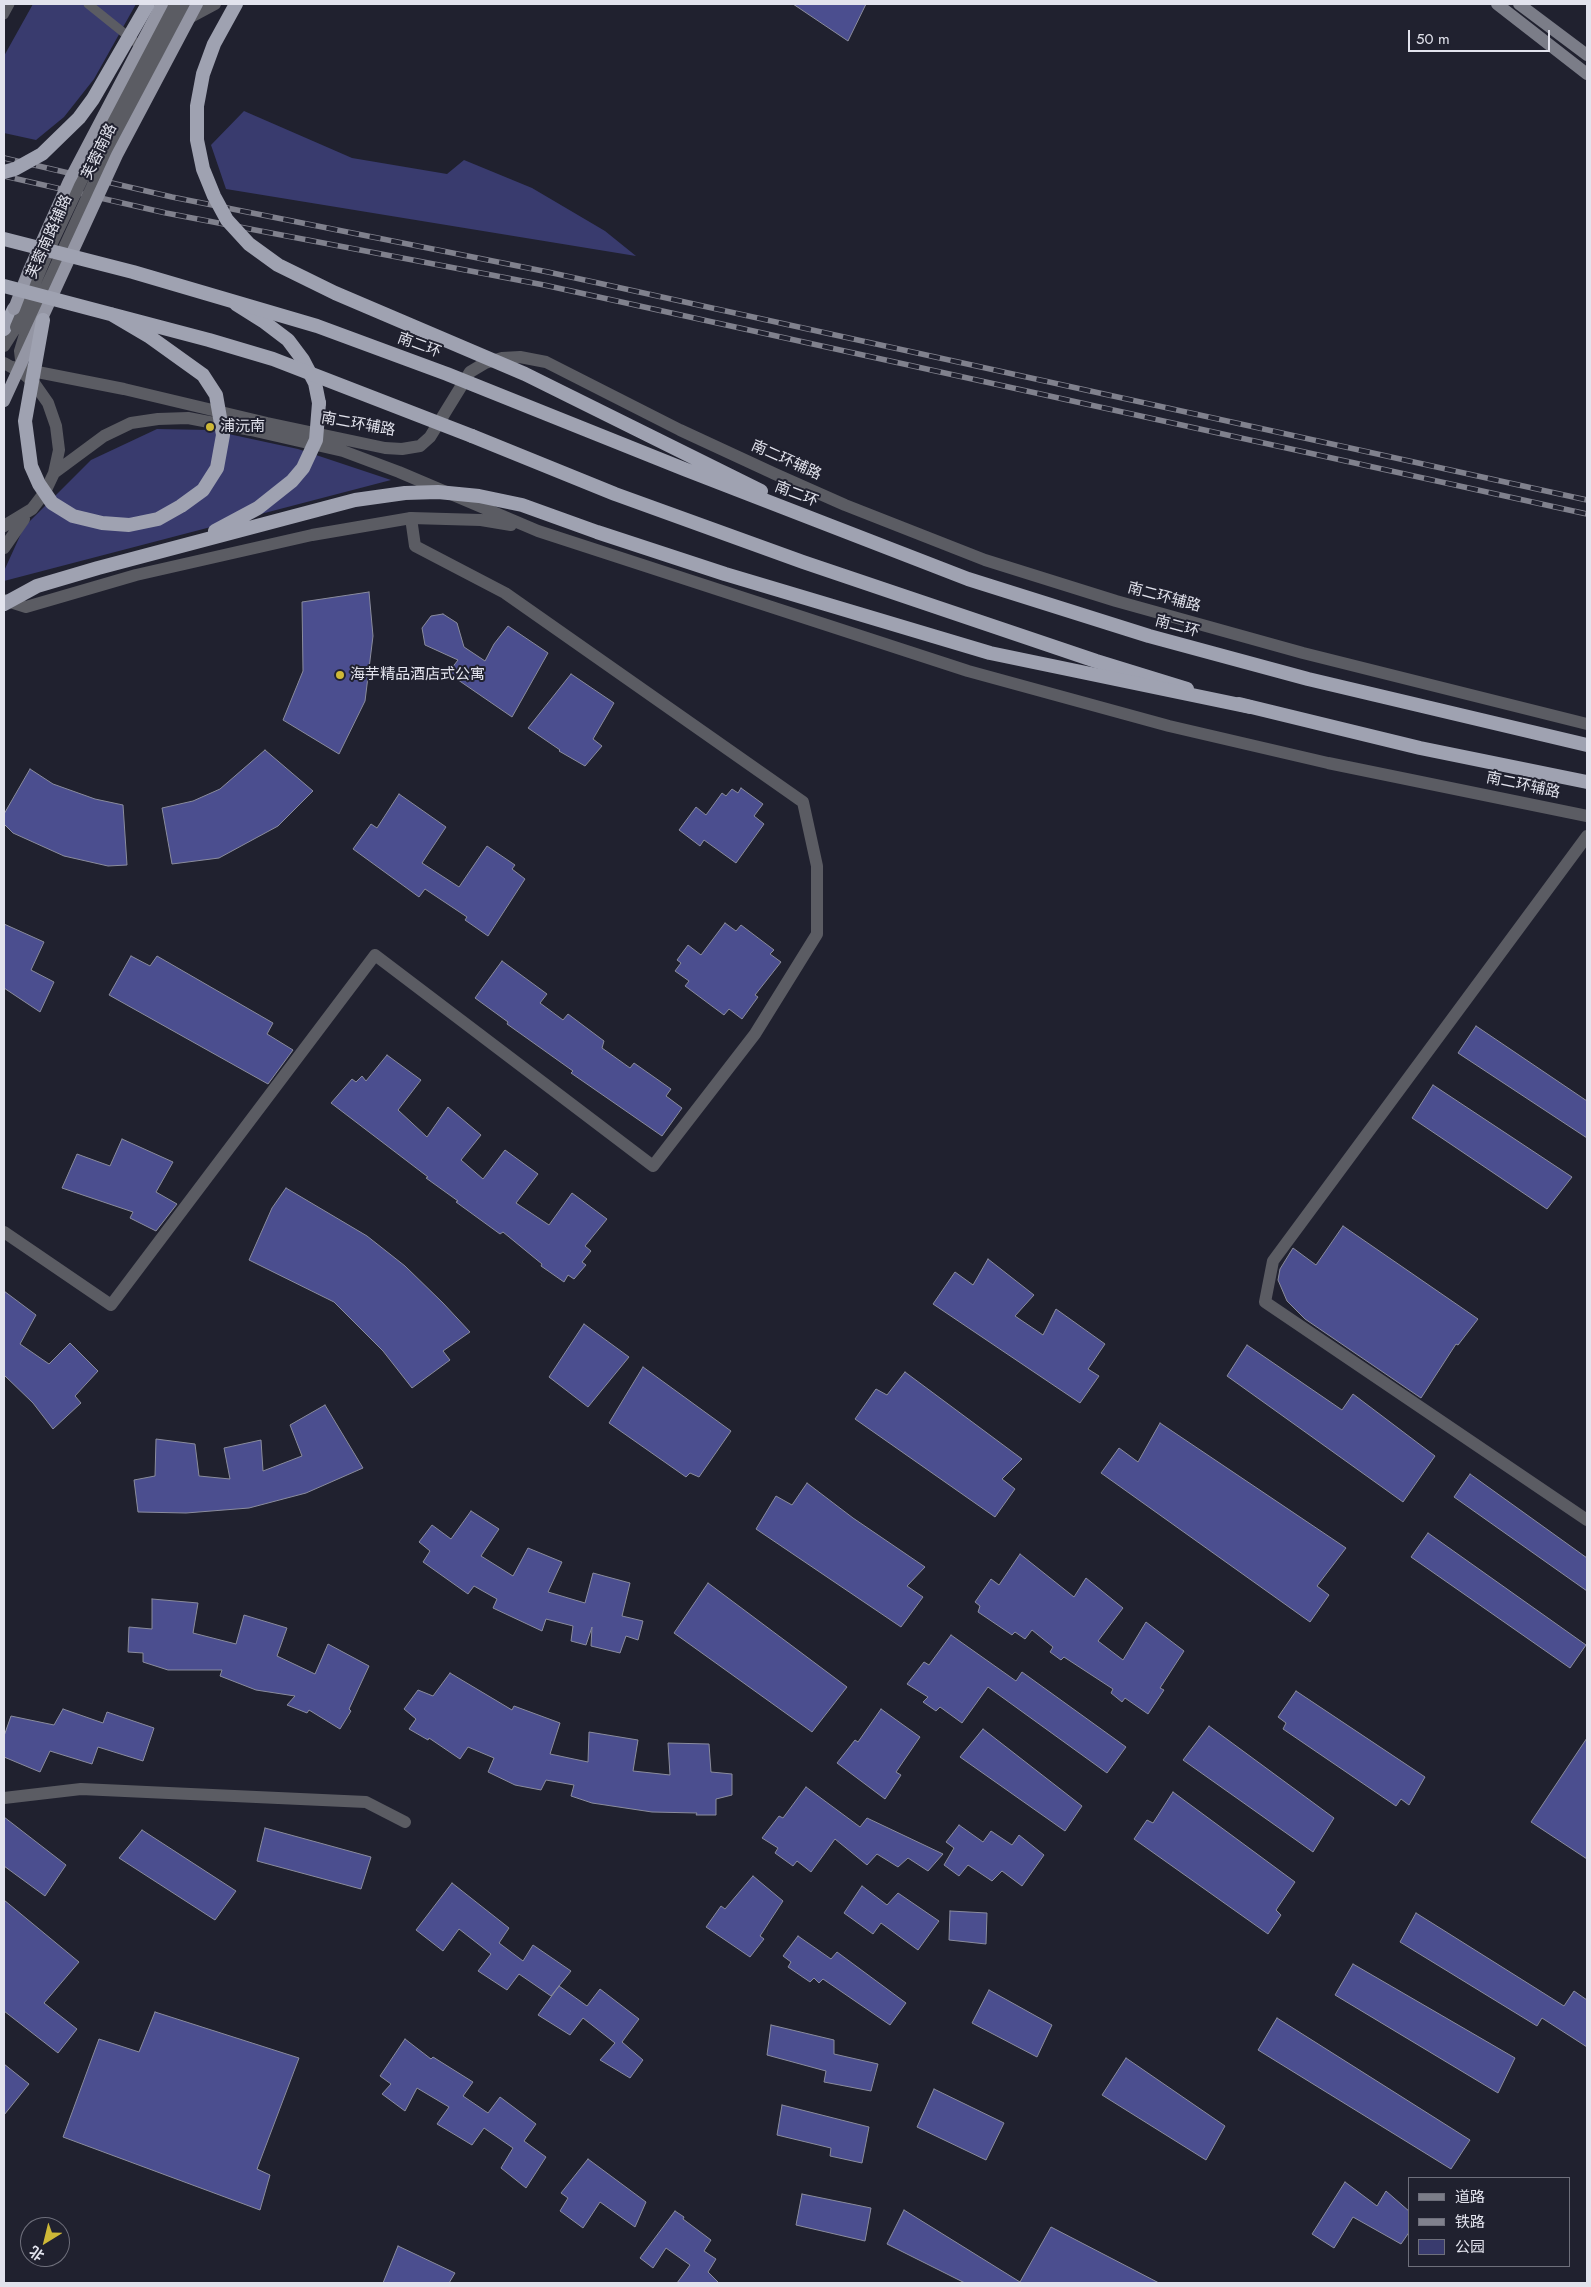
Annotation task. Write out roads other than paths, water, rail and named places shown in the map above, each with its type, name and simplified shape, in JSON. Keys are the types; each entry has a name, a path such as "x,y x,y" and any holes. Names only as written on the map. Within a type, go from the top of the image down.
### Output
{"highway":[{"path":"4,172 15,169 42,154 79,118 94,98 148,4"},
{"path":"236,4 214,44 203,74 197,106 198,140 203,169 214,196 228,220 249,244 278,265 335,292 525,374 831,526"},
{"name":"南二环","path":"4,239 134,272 317,326 447,374 666,462 968,579 1149,636 1308,679 1587,745"},
{"path":"4,286 209,340 272,360 463,432 615,494 784,555 1096,661 1250,707"},
{"path":"188,545 258,508 292,481 304,468 316,440 319,403 315,383 304,360 288,340 263,320 234,303"},
{"path":"14,309 15,329"},
{"path":"42,320 25,420 31,466 39,484 52,503 73,516 102,523 130,525 158,519 181,506 202,490 217,468 223,435 216,396 203,375 150,336 111,314"},
{"path":"4,602 37,586 355,500 438,492 479,496 522,505 725,574 990,653 1250,707 1420,748 1587,782"}],"main road":[{"name":"芙蓉南路","path":"14,309 29,270 69,181 162,4"},
{"name":"芙蓉南路","path":"4,401 117,155 197,4"},
{"path":"1496,4 1587,74"},
{"path":"1519,4 1587,55"}],"street":[{"name":"芙蓉南路辅路","path":"108,138 147,52 172,4"},
{"name":"芙蓉南路辅路","path":"4,346 15,329 56,234 108,138 186,4"},
{"path":"173,26 215,4"},
{"name":"芙蓉南路辅路","path":"12,366 20,351 15,329"},
{"name":"南二环辅路","path":"12,366 124,389 275,425 385,448 402,449 420,446 430,437 470,372 485,363 502,358 520,358 546,362 680,430 775,474 845,505 985,560 1116,601 1302,653 1587,724"},
{"path":"4,548 45,492 54,473 58,450 56,426 48,403 34,384 12,366"},
{"name":"南二环辅路","path":"54,473 104,436 131,423 158,419 188,418 343,452 399,472 538,531 968,670 1169,726 1328,763 1587,816"},
{"path":"4,526 32,509"},
{"path":"4,1232 112,1305 375,955 653,1166 755,1034 817,934 818,866 803,802 505,593 415,546 411,518"},
{"path":"4,602 26,607 136,575 312,535 411,518 481,520 538,531"},
{"path":"1587,836 1273,1261 1265,1302 1587,1520"},
{"path":"4,1798 81,1790 366,1802 405,1822"}],"lane":[{"path":"4,15 10,4"},
{"path":"88,4 147,52"}],"railway":[{"path":"4,158 172,197 548,272 1587,500"},
{"path":"4,176 166,213 544,285 1587,514"}],"place":[{"name":"浦沅南","path":"210,427"},
{"name":"海芋精品酒店式公寓","path":"340,675"}]}
